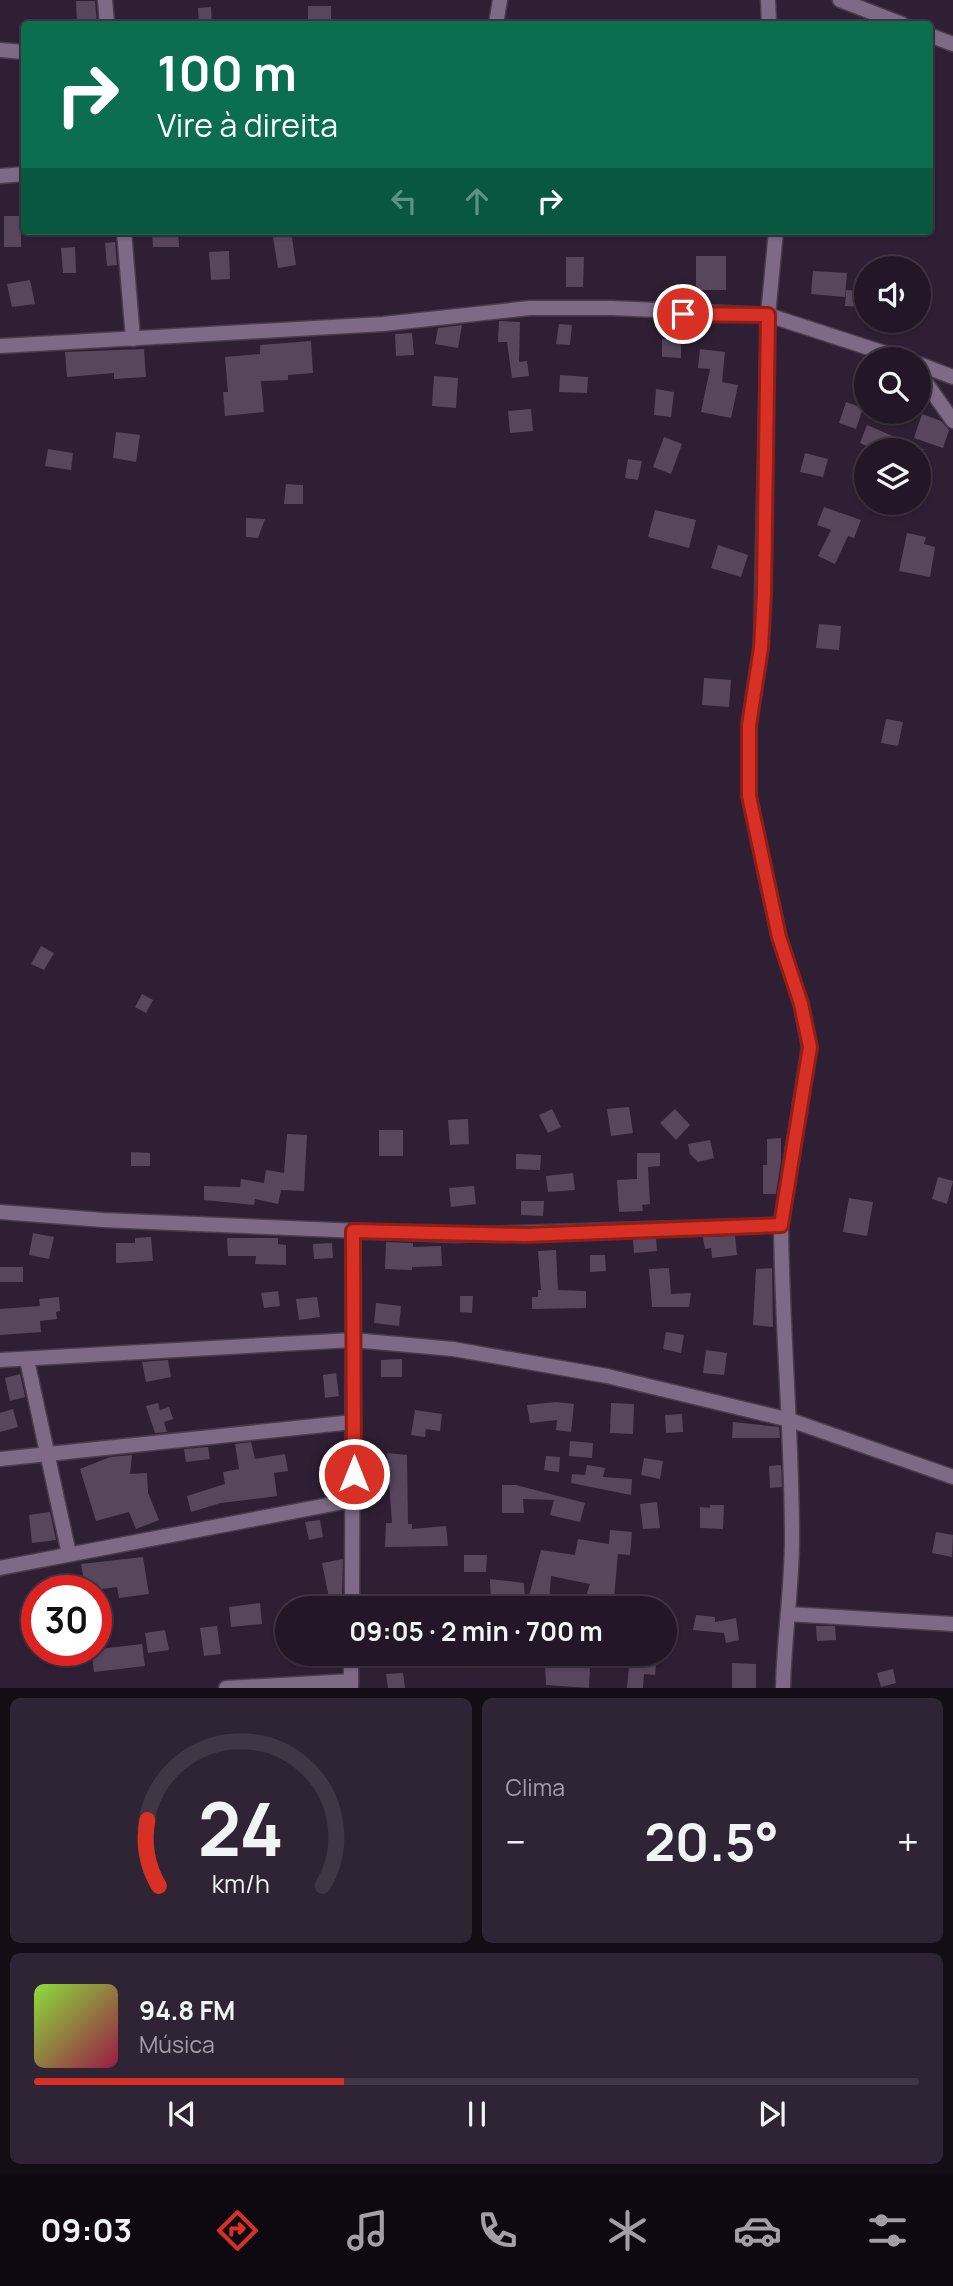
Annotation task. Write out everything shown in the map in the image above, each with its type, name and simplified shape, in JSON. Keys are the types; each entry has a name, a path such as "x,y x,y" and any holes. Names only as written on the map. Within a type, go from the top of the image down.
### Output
{"street":[{"path":"105,0 107,21"},
{"path":"496,21 500,0"},
{"path":"768,0 769,21"},
{"path":"840,0 894,21"},
{"path":"933,36 953,44"},
{"path":"0,50 21,52"},
{"path":"0,176 21,174"},
{"path":"124,235 133,339"},
{"path":"776,235 768,315 764,592 761,648 749,725 749,796 779,937 801,1004 810,1047 781,1225 782,1298 790,1420 792,1542 783,1688"},
{"path":"0,346 383,324 530,308 768,315 866,347"},
{"path":"931,368 953,376"},
{"path":"931,390 953,421"},
{"path":"0,1212 353,1231 513,1235 781,1225"},
{"path":"352,1596 353,1231"},
{"path":"0,1360 353,1340 453,1349 607,1376 790,1420 953,1477"},
{"path":"27,1360 69,1554"},
{"path":"0,1459 354,1422"},
{"path":"0,1569 354,1500"},
{"path":"788,1614 953,1624"},
{"path":"226,1688 351,1684 351,1666"}],"building":[{"path":"76,1 95,1 97,21 77,21"},
{"path":"308,6 331,6 331,21 308,21"},
{"path":"211,7 212,21 199,21 198,8"},
{"path":"4,216 21,216 21,247 4,247"},
{"path":"152,235 178,235 179,247 153,247"},
{"path":"273,235 292,235 296,265 278,268"},
{"path":"115,242 117,265 107,266 105,243"},
{"path":"75,247 76,273 63,273 61,248"},
{"path":"229,251 230,279 211,280 209,252"},
{"path":"696,256 726,256 726,290 696,290"},
{"path":"566,257 584,257 583,287 566,287"},
{"path":"813,271 847,273 845,297 811,294"},
{"path":"30,280 35,304 12,307 7,284"},
{"path":"846,290 854,290 854,306 845,306"},
{"path":"499,321 520,322 519,362 527,361 529,376 512,378 507,342 498,342"},
{"path":"559,324 572,325 570,345 556,344"},
{"path":"462,325 458,348 435,344 438,328"},
{"path":"412,333 414,355 396,356 395,334"},
{"path":"662,339 681,340 681,358 662,357"},
{"path":"311,341 313,373 288,375 288,380 261,381 264,412 225,416 223,392 228,392 225,357 260,354 260,345"},
{"path":"144,349 146,377 114,379 114,373 67,377 65,352"},
{"path":"700,349 725,352 722,382 738,385 731,418 701,412 710,369 698,368"},
{"path":"560,375 588,377 587,393 559,392"},
{"path":"434,376 458,378 456,408 432,406"},
{"path":"656,389 674,392 671,417 654,415"},
{"path":"846,402 854,405 856,429 839,423"},
{"path":"531,409 533,431 510,433 508,411"},
{"path":"931,417 941,421 949,430 943,448 931,444 931,438 914,438 919,424 931,424"},
{"path":"867,425 897,438 862,438"},
{"path":"116,432 140,435 136,462 113,458"},
{"path":"664,437 682,444 671,474 653,467"},
{"path":"48,449 73,453 71,470 45,466"},
{"path":"805,453 828,459 823,477 800,472"},
{"path":"628,459 642,461 638,480 625,478"},
{"path":"286,484 303,485 303,504 284,504"},
{"path":"824,507 861,520 854,538 848,536 835,564 818,556 831,530 817,525"},
{"path":"655,510 696,520 689,548 648,537"},
{"path":"246,518 265,519 258,538 246,537"},
{"path":"907,533 926,537 924,544 935,547 930,577 899,571"},
{"path":"718,545 748,555 741,577 711,568"},
{"path":"819,624 841,626 839,650 816,648"},
{"path":"704,678 731,680 729,707 702,705"},
{"path":"886,719 903,722 898,746 881,743"},
{"path":"41,946 54,953 44,970 31,964"},
{"path":"142,994 153,1000 146,1013 135,1007"},
{"path":"629,1107 633,1133 611,1136 607,1109"},
{"path":"552,1109 561,1127 548,1133 539,1115"},
{"path":"675,1109 690,1125 676,1140 660,1123"},
{"path":"468,1119 469,1144 450,1145 448,1120"},
{"path":"379,1130 403,1130 403,1156 379,1156"},
{"path":"287,1134 307,1135 304,1191 281,1190 278,1204 255,1199 254,1205 204,1200 204,1186 240,1187 241,1179 264,1183 266,1170 284,1173"},
{"path":"781,1138 776,1194 763,1194 763,1165 767,1165 767,1139"},
{"path":"710,1140 714,1158 698,1162 690,1154 688,1144"},
{"path":"131,1152 150,1153 150,1166 131,1166"},
{"path":"637,1153 660,1153 660,1166 648,1167 650,1204 642,1205 643,1211 619,1212 617,1180 637,1179"},
{"path":"516,1154 541,1155 540,1170 516,1169"},
{"path":"573,1173 575,1190 548,1192 546,1176"},
{"path":"938,1177 953,1181 947,1204 932,1199"},
{"path":"474,1186 476,1204 451,1207 449,1188"},
{"path":"849,1198 873,1202 867,1236 843,1232"},
{"path":"521,1201 544,1201 543,1216 521,1215"},
{"path":"33,1233 54,1237 49,1259 29,1255"},
{"path":"735,1236 737,1255 712,1258 711,1248 705,1249 703,1237"},
{"path":"151,1237 153,1261 116,1263 116,1243 135,1243 135,1238"},
{"path":"227,1238 278,1238 278,1244 286,1245 286,1265 255,1264 256,1256 228,1256"},
{"path":"656,1238 657,1251 634,1253 633,1239"},
{"path":"386,1242 413,1243 413,1247 441,1246 442,1266 412,1267 412,1270 385,1269"},
{"path":"332,1243 333,1258 314,1259 313,1244"},
{"path":"556,1250 558,1290 586,1291 586,1308 532,1309 532,1297 538,1297 538,1290 541,1290 538,1251"},
{"path":"590,1255 605,1255 606,1271 590,1272"},
{"path":"0,1267 23,1267 23,1282 0,1282"},
{"path":"669,1268 671,1294 691,1293 689,1307 652,1307 649,1269"},
{"path":"772,1268 773,1327 753,1325 756,1269"},
{"path":"278,1291 280,1306 264,1308 261,1293"},
{"path":"460,1296 473,1296 472,1313 460,1312"},
{"path":"59,1297 60,1311 56,1312 57,1319 40,1321 41,1332 0,1335 0,1309 40,1306 39,1299"},
{"path":"317,1297 320,1317 299,1320 296,1299"},
{"path":"376,1303 401,1306 399,1326 374,1323"},
{"path":"666,1332 684,1335 681,1353 663,1349"},
{"path":"706,1350 727,1353 724,1375 703,1373"},
{"path":"402,1359 402,1377 381,1377 381,1360"},
{"path":"168,1360 171,1377 146,1382 142,1362"},
{"path":"336,1373 339,1396 325,1398 323,1375"},
{"path":"20,1374 25,1397 10,1401 5,1378"},
{"path":"556,1402 574,1404 571,1432 556,1430 557,1420 530,1423 527,1405"},
{"path":"158,1403 160,1410 169,1407 173,1419 164,1422 167,1432 155,1433 146,1406"},
{"path":"611,1403 634,1404 633,1434 610,1433"},
{"path":"13,1409 18,1427 0,1432 0,1413"},
{"path":"415,1410 442,1414 440,1431 426,1429 425,1437 411,1435"},
{"path":"682,1414 683,1432 666,1433 665,1415"},
{"path":"733,1422 779,1427 780,1438 732,1438"},
{"path":"570,1441 593,1443 592,1458 569,1456"},
{"path":"251,1442 255,1459 285,1454 288,1471 274,1473 277,1496 221,1503 191,1512 187,1496 225,1484 223,1472 239,1469 235,1444"},
{"path":"208,1447 210,1459 186,1462 184,1449"},
{"path":"387,1453 407,1455 408,1524 412,1524 412,1529 446,1526 448,1546 385,1547 386,1523 392,1523"},
{"path":"132,1455 130,1474 147,1473 148,1493 159,1520 136,1529 129,1512 96,1521 80,1469 110,1457"},
{"path":"546,1456 560,1457 559,1472 544,1470"},
{"path":"644,1458 663,1461 660,1479 641,1475"},
{"path":"587,1465 605,1468 603,1477 632,1479 631,1495 571,1483 572,1474 585,1475"},
{"path":"781,1465 782,1487 770,1488 769,1466"},
{"path":"502,1485 516,1485 585,1503 580,1522 550,1515 554,1500 523,1499 524,1513 502,1513"},
{"path":"657,1502 660,1528 643,1529 640,1504"},
{"path":"710,1505 724,1505 723,1529 700,1528 700,1507 710,1508"},
{"path":"50,1512 56,1540 32,1543 29,1515"},
{"path":"320,1520 323,1537 309,1540 305,1522"},
{"path":"610,1530 632,1532 630,1555 618,1554 614,1596 586,1596 590,1584 551,1576 549,1596 529,1596 541,1550 575,1555 578,1539 609,1544"},
{"path":"936,1532 953,1535 952,1557 932,1553"},
{"path":"464,1555 487,1555 486,1572 464,1572"},
{"path":"143,1557 149,1594 119,1598 117,1587 112,1588 112,1575 83,1575 81,1564"},
{"path":"343,1559 342,1595 329,1596 322,1563"},
{"path":"490,1579 524,1583 525,1596 491,1596"},
{"path":"260,1603 262,1624 231,1627 229,1607"},
{"path":"696,1615 715,1617 715,1622 736,1618 739,1640 726,1643 724,1633 693,1630"},
{"path":"217,1626 221,1654 204,1656 200,1628"},
{"path":"816,1626 835,1626 836,1640 817,1641"},
{"path":"165,1630 169,1650 148,1653 145,1633"},
{"path":"142,1644 145,1666 94,1672 93,1666 112,1666 112,1648"},
{"path":"732,1663 756,1664 756,1688 732,1688"},
{"path":"545,1666 590,1666 589,1688 546,1685"},
{"path":"629,1666 656,1666 655,1675 644,1674 643,1688 627,1688"},
{"path":"893,1669 896,1683 881,1687 877,1673"},
{"path":"403,1673 405,1688 388,1688 386,1674"}],"route":[{"path":"354,1474 353,1231 525,1235 781,1225 808,1073 810,1047 801,1004 779,937 749,796 749,725 761,648 764,592 768,315 683,314"}]}
